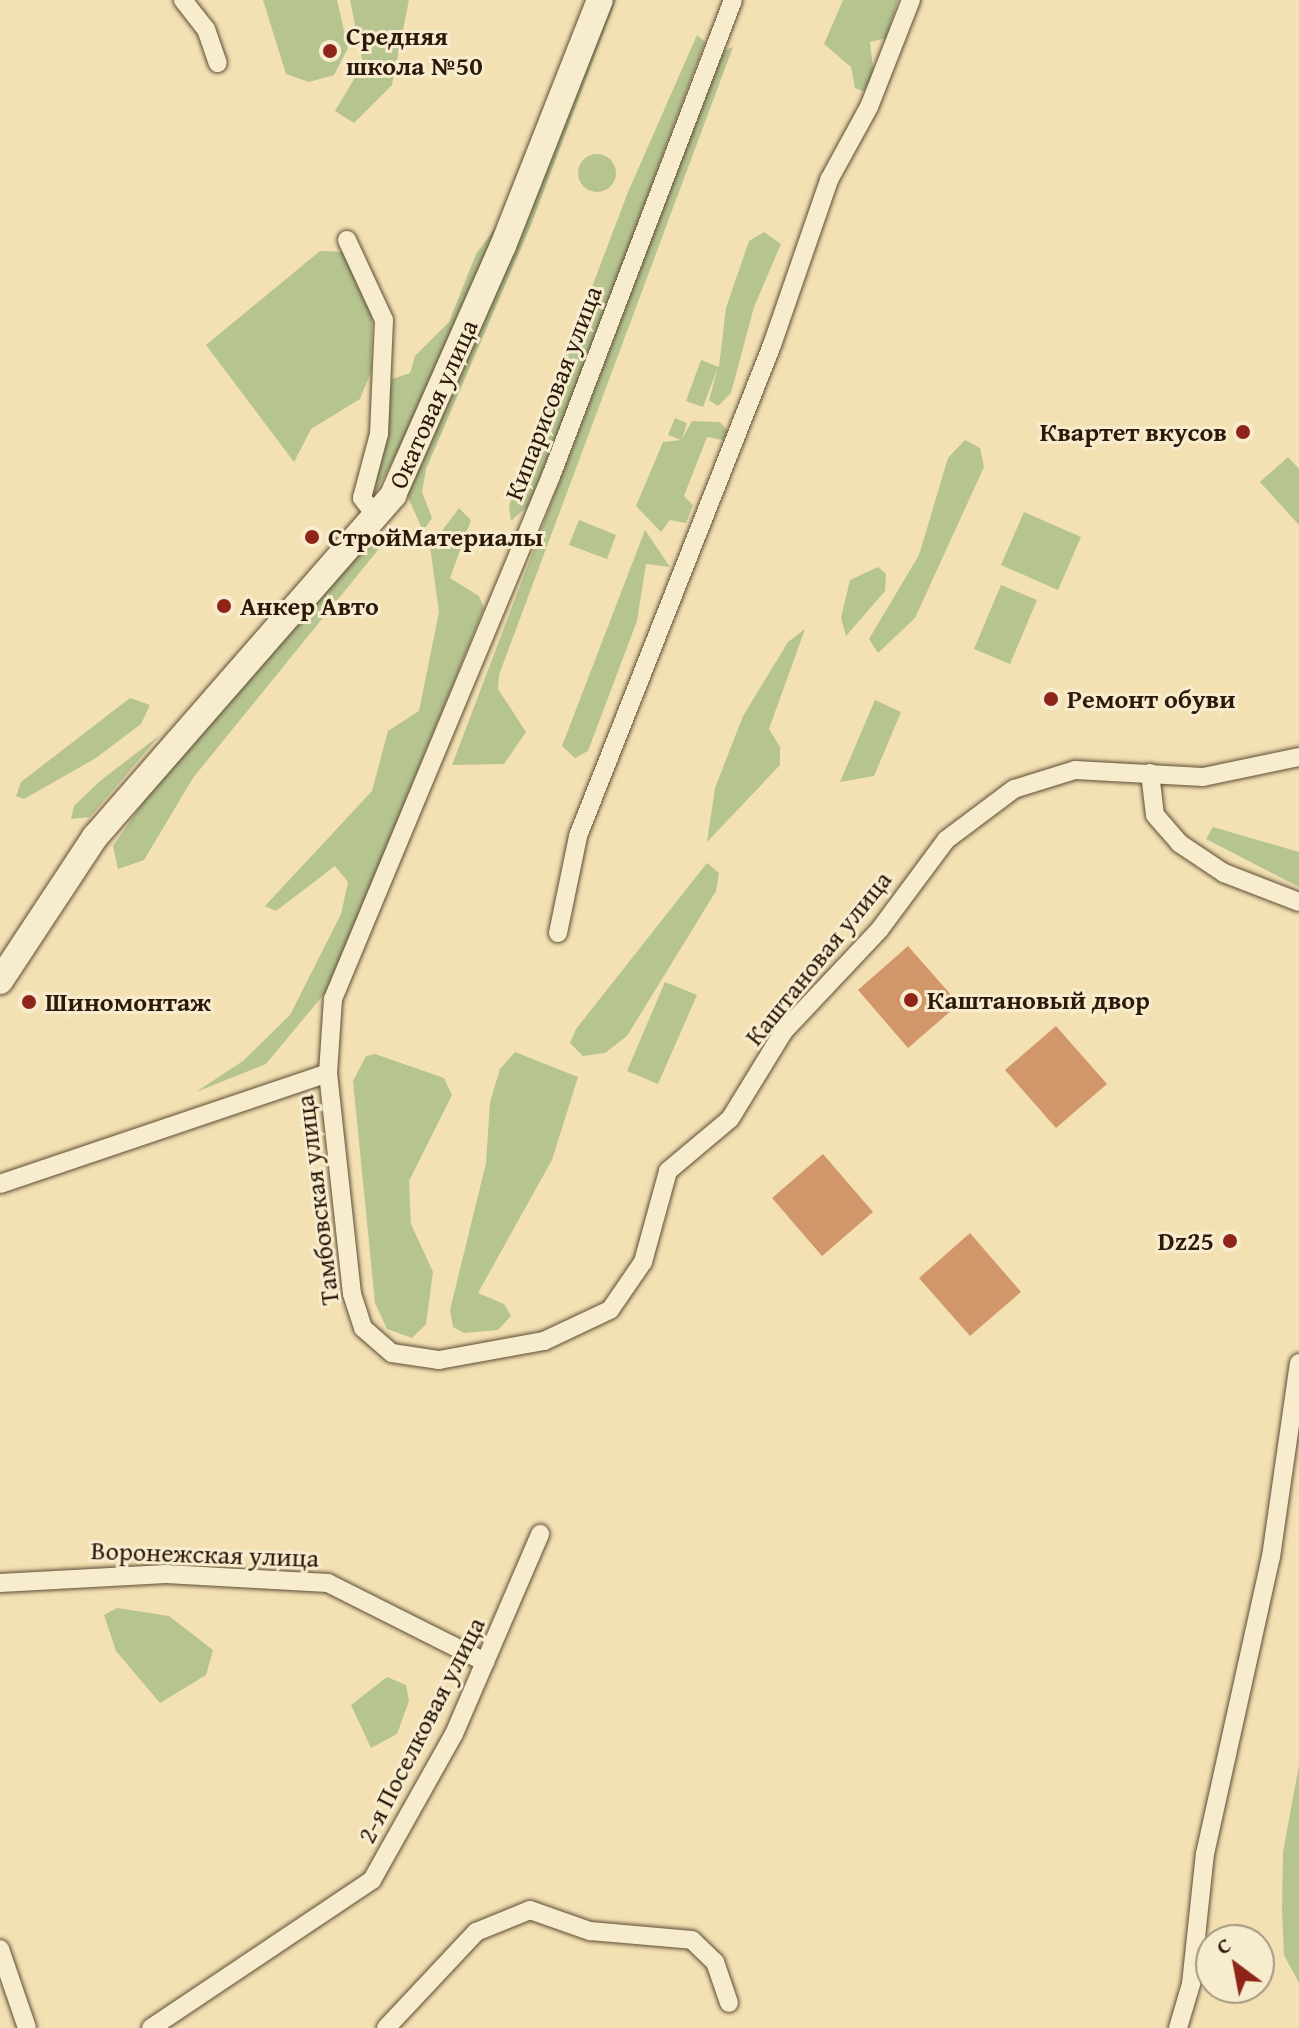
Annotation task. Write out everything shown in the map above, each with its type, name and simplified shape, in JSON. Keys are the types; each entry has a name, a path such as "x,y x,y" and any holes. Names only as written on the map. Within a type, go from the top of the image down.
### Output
{"main road":[{"name":"Окатовая улица","path":"0,981 95,837 377,517 409,469 600,0"}],"street":[{"path":"183,0 206,29 218,63"},
{"name":"Кипарисовая улица","path":"328,1073 333,999 354,938 551,476 733,0"},
{"path":"558,933 578,836 829,180 869,107 911,0"},
{"path":"347,240 384,320 379,434 362,498 377,517"},
{"name":"Каштановая улица","path":"392,1353 439,1360 544,1341 610,1310 643,1262 668,1171 730,1119 784,1031 880,929 946,840 1014,789 1053,775 1093,768 1203,777 1299,757"},
{"path":"1150,773 1155,815 1179,843 1224,873 1299,902"},
{"path":"0,1184 328,1073"},
{"name":"Тамбовская улица","path":"328,1073 355,1311 392,1353"},
{"path":"1178,2028 1191,1984 1205,1854 1271,1557 1299,1363"},
{"name":"2-я Поселковая улица","path":"151,2028 372,1880 485,1662 540,1534"},
{"name":"Воронежская улица","path":"0,1583 166,1574 328,1583 485,1662"},
{"path":"386,2028 476,1932 530,1910 590,1931 692,1940 715,1962 729,2003"},
{"path":"0,1949 27,2028"}],"green space":[{"path":"263,0 337,0 348,48 334,75 309,82 286,74"},
{"path":"350,0 409,0 392,85 354,123 335,111 363,64"},
{"path":"586,0 592,0 450,353 374,496 392,379 410,373 415,356 449,322 476,254 501,220"},
{"path":"608,0 616,0 531,225 426,469 422,492 432,518 423,531 407,495"},
{"path":"843,0 898,0 886,38 870,42 874,75 864,91 855,88 851,67 824,44"},
{"path":"697,35 705,42 581,375 528,506 511,521 509,506 628,192"},
{"path":"733,47 499,675 498,689 526,732 504,764 452,765 723,51"},
{"path":"597,154 610,160 616,173 610,186 597,192 584,186 578,173 584,160"},
{"path":"764,232 781,244 754,307 731,393 718,406 709,400 718,367 703,407 686,401 701,360 719,367 726,308 749,241"},
{"path":"320,251 344,252 372,307 371,372 360,399 311,429 294,462 206,345"},
{"path":"675,418 687,423 682,439 692,421 720,422 728,431 723,440 707,437 684,496 693,505 686,523 670,520 661,532 636,506 663,442 681,440 668,435"},
{"path":"965,440 980,448 984,467 915,618 878,653 869,639 919,555 948,458"},
{"path":"1288,457 1299,469 1299,525 1260,482"},
{"path":"459,508 471,520 450,578 479,596 484,608 329,988 266,1064 196,1092 243,1061 290,1015 341,914 348,882 335,866 276,911 265,906 372,791 388,731 419,711 439,612 430,547"},
{"path":"1024,512 1081,537 1058,590 1001,565"},
{"path":"579,520 616,535 607,559 569,545"},
{"path":"645,530 670,567 646,564 637,621 588,751 575,758 562,746"},
{"path":"374,534 382,545 193,778 144,860 118,869 113,846 164,772"},
{"path":"878,567 886,574 885,591 846,636 841,618 850,580"},
{"path":"1001,585 1037,600 1010,664 974,649"},
{"path":"805,629 769,729 780,747 780,765 707,842 715,788 743,716 788,642"},
{"path":"130,698 150,705 141,724 96,758 24,799 16,796 21,782"},
{"path":"875,700 901,712 874,776 840,782"},
{"path":"160,735 90,817 71,819 74,806 100,781"},
{"path":"1213,827 1299,852 1299,887 1206,839"},
{"path":"707,863 719,873 716,891 627,1036 605,1053 583,1056 570,1043 576,1029"},
{"path":"665,982 697,995 658,1084 627,1071"},
{"path":"515,1052 578,1077 552,1160 478,1293 504,1304 511,1316 498,1330 464,1333 453,1327 450,1310 486,1163 490,1102 500,1069"},
{"path":"375,1054 444,1078 452,1095 409,1181 411,1224 433,1272 426,1324 412,1338 387,1329 375,1303 353,1081 366,1056"},
{"path":"117,1608 169,1616 213,1650 206,1675 160,1703 116,1651 104,1615"},
{"path":"387,1677 406,1685 409,1701 397,1734 371,1748 351,1705"},
{"path":"1299,1765 1299,1983 1284,1955 1282,1911 1283,1852"}],"building":[{"name":"Каштановый двор","path":"908,946 959,1004 908,1048 858,990"},
{"name":"Каштановый двор","path":"1056,1026 1107,1084 1056,1128 1005,1070"},
{"path":"823,1154 873,1212 822,1256 772,1198"},
{"path":"970,1233 1021,1292 970,1336 919,1278"}],"place":[{"name":"Средняя школа №50","path":"330,51"},
{"name":"Квартет вкусов","path":"1243,432"},
{"name":"СтройМатериалы","path":"312,537"},
{"name":"Анкер Авто","path":"224,606"},
{"name":"Ремонт обуви","path":"1051,699"},
{"name":"Каштановый двор","path":"911,1000"},
{"name":"Шиномонтаж","path":"29,1002"},
{"name":"Dz25","path":"1230,1241"}]}
